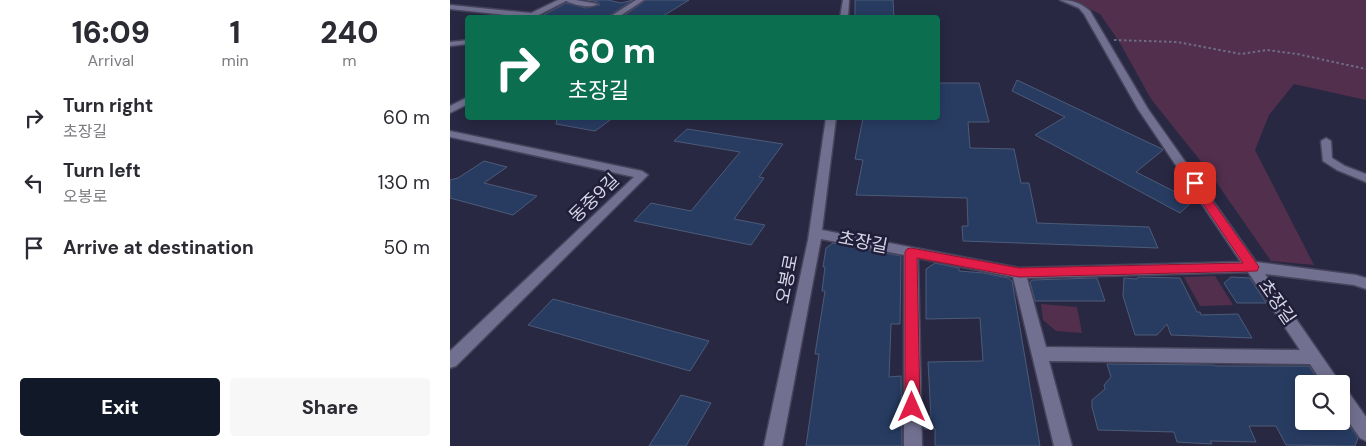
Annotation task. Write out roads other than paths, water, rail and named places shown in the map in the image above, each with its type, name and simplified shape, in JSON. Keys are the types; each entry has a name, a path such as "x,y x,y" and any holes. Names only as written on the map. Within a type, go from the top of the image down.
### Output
{"street":[{"path":"530,15 563,0"},
{"path":"569,0 578,3 595,4"},
{"path":"616,15 641,0"},
{"path":"844,15 846,0"},
{"path":"1063,0 1081,7 1087,13 1143,109 1253,267 1356,280 1366,284"},
{"path":"450,7 519,15"},
{"path":"450,44 465,42"},
{"path":"450,110 465,102"},
{"name":"오봉로","path":"773,446 815,233 831,120"},
{"name":"동중9길","path":"450,134 642,176 450,361"},
{"path":"1326,141 1327,158 1341,168 1366,178"},
{"name":"초장길","path":"815,233 1019,273 1253,267 1327,375"},
{"name":"초장길","path":"911,252 913,446"},
{"path":"1019,273 1064,446"},
{"path":"1040,354 1314,357"},
{"path":"1350,409 1366,432"}]}
